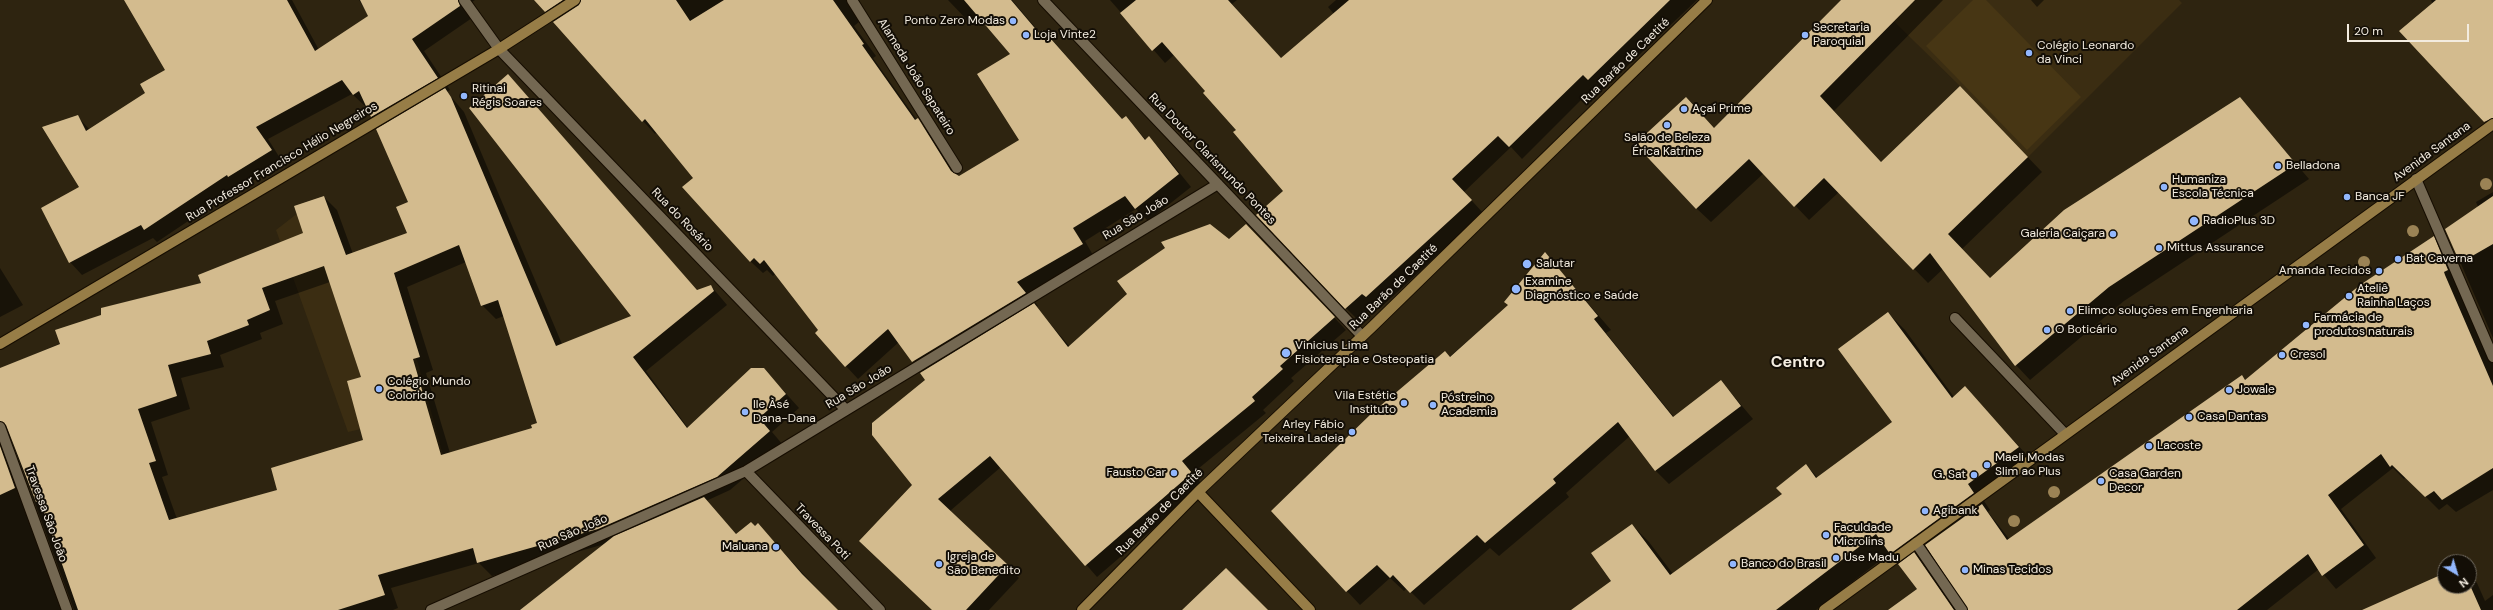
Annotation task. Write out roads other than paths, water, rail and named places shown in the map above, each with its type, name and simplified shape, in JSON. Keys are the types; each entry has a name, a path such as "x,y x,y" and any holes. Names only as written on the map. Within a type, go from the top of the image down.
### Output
{"main road":[{"name":"Rua Professor Francisco Hélio Negreiros","path":"0,344 499,49 575,0"},
{"name":"Rua Barão de Caetité","path":"1082,610 1198,492 1362,336 1707,0"},
{"name":"Avenida Santana","path":"1824,610 2493,124"},
{"path":"1198,492 1310,610"}],"street":[{"name":"Rua do Rosário","path":"464,0 499,49 846,410"},
{"name":"Alameda João Sapateiro","path":"852,0 957,168"},
{"name":"Rua Doutor Clarismundo Pontes","path":"1043,0 1362,336"},
{"path":"2416,180 2493,357"},
{"name":"Rua São João","path":"431,610 746,471 1218,184"},
{"path":"1955,318 2065,434"},
{"name":"Travessa São João","path":"0,427 67,610"},
{"name":"Travessa Poti","path":"746,471 880,610"},
{"path":"1916,543 1962,610"}],"place":[{"name":"Ponto Zero Modas","path":"1013,21"},
{"name":"Loja Vinte2","path":"1026,35"},
{"name":"Secretaria Paroquial","path":"1805,35"},
{"name":"Colégio Leonardo da Vinci","path":"2029,53"},
{"name":"Ritinai Régis Soares","path":"464,96"},
{"name":"Açaí Prime","path":"1684,109"},
{"name":"Salão de Beleza Érica Katrine","path":"1667,125"},
{"name":"Belladona","path":"2278,166"},
{"name":"Humaniza Escola Técnica","path":"2164,187"},
{"name":"Banca JF","path":"2347,197"},
{"name":"RadioPlus 3D","path":"2194,221"},
{"name":"Galeria Caiçara","path":"2113,234"},
{"name":"Mittus Assurance","path":"2159,248"},
{"name":"Bat Caverna","path":"2398,259"},
{"name":"Salutar","path":"1527,264"},
{"name":"Amanda Tecidos","path":"2379,271"},
{"name":"Examine Diagnóstico e Saúde","path":"1516,289"},
{"name":"Ateliê Rainha Laços","path":"2349,296"},
{"name":"Elimco soluções em Engenharia","path":"2070,311"},
{"name":"Farmácia de produtos naturais","path":"2306,325"},
{"name":"O Boticário","path":"2047,330"},
{"name":"Vinicius Lima Fisioterapia e Osteopatia","path":"1286,353"},
{"name":"Cresol","path":"2282,355"},
{"name":"Colégio Mundo Colorido","path":"379,389"},
{"name":"Jowale","path":"2229,390"},
{"name":"Vila Estétic Instituto","path":"1404,403"},
{"name":"Póstreino Academia","path":"1433,405"},
{"name":"Ile Àsé Dana-Dana","path":"745,412"},
{"name":"Casa Dantas","path":"2189,417"},
{"name":"Arley Fábio Teixeira Ladeia","path":"1352,432"},
{"name":"Lacoste","path":"2149,446"},
{"name":"Maeli Modas Slim ao Plus","path":"1987,465"},
{"name":"Fausto Car","path":"1174,473"},
{"name":"G. Sat","path":"1974,475"},
{"name":"Casa Garden Decor","path":"2101,481"},
{"name":"Agibank","path":"1925,511"},
{"name":"Faculdade Microlins","path":"1826,535"},
{"name":"Maluana","path":"776,547"},
{"name":"Use Madu","path":"1836,558"},
{"name":"Igreja de São Benedito","path":"939,564"},
{"name":"Banco do Brasil","path":"1733,564"},
{"name":"Minas Tecidos","path":"1965,570"}],"district":[{"name":"Centro","path":"1798,363"}]}
